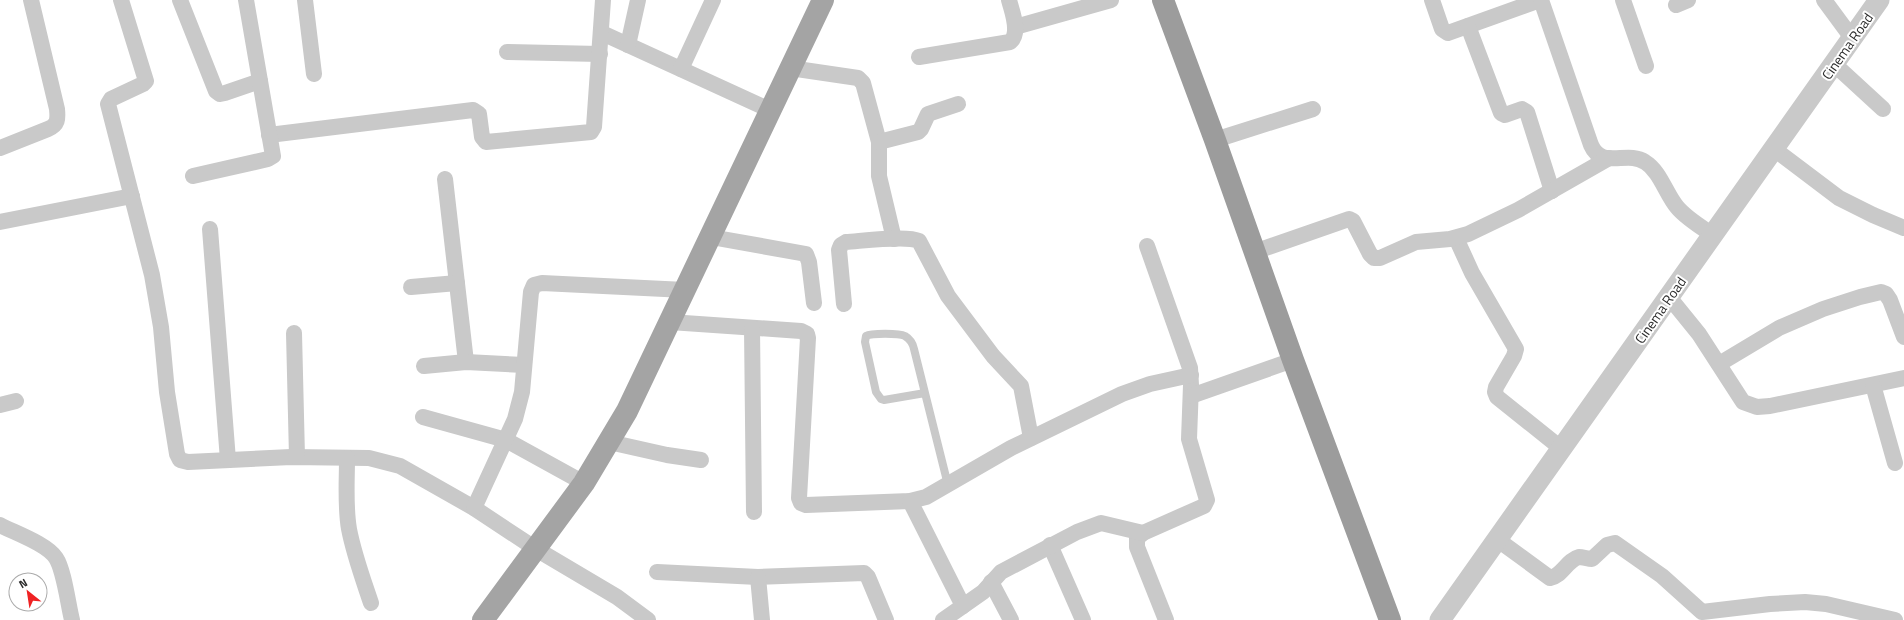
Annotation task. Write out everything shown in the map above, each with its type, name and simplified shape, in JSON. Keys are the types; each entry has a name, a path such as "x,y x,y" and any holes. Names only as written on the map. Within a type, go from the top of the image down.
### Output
{"highway":[{"path":"1163,0 1215,140 1293,360 1390,620"}],"main road":[{"path":"484,620 584,483 610,442 627,411 823,0"}],"street":[{"path":"0,146 53,127 57,121 57,109 31,0"},
{"path":"121,0 146,81 144,84 114,98 109,103 154,288 161,326 167,392 177,454 180,460 228,460 297,457 383,460 400,466 474,508 536,549 617,597 648,620"},
{"path":"180,0 216,92 220,94 225,93 260,81"},
{"path":"193,176 271,158 273,155 246,0"},
{"path":"305,0 314,74"},
{"path":"269,135 473,110 479,114 482,138 486,142 591,132 594,127 604,0"},
{"path":"628,45 638,0"},
{"path":"681,69 713,0"},
{"path":"919,58 1005,44 1014,37 1015,27 1009,0"},
{"path":"1015,27 1111,0"},
{"path":"1432,0 1440,25 1446,32 1468,26 1541,0 1591,145 1599,156 1609,158 1640,159 1648,164 1679,209 1713,235"},
{"path":"1623,0 1646,66"},
{"path":"1824,0 1852,38"},
{"name":"Cinema Road","path":"1440,620 1879,0"},
{"path":"1468,26 1501,113 1505,115 1522,109 1527,112 1552,191"},
{"path":"602,33 770,110"},
{"path":"507,52 600,54"},
{"path":"1834,64 1883,109"},
{"path":"790,68 854,78 862,81 865,86 879,142 879,176 894,239"},
{"path":"879,142 915,133 922,129 928,114 958,104"},
{"path":"1215,140 1314,109"},
{"path":"1774,149 1838,198 1868,213 1904,228"},
{"path":"1254,252 1349,218 1353,221 1370,254 1374,258 1380,258 1416,242 1456,238 1468,234 1518,210 1609,158"},
{"path":"445,179 466,362"},
{"path":"0,222 132,196"},
{"path":"210,229 228,460"},
{"path":"711,237 806,254 810,262 814,303"},
{"path":"1456,238 1470,268 1516,349 1514,356 1496,386 1495,392 1497,397 1562,449"},
{"path":"844,304 839,250 841,244 846,242 894,239 913,239 919,241 948,296 993,356 1019,383 1022,390 1032,438"},
{"path":"1147,246 1188,361 1191,375 1189,439 1206,502 1200,508 1144,533 1137,538 1137,547 1166,620"},
{"path":"411,287 457,283"},
{"path":"474,508 506,440 519,404 532,288 538,284 685,290"},
{"path":"1719,364 1779,328 1798,319 1860,296 1881,292 1886,294 1890,300 1904,337"},
{"path":"1669,297 1699,334 1743,402 1757,407 1904,378"},
{"path":"670,322 806,332 808,336 799,498 801,503 806,505 910,501 926,497 1032,438 1134,389 1191,375"},
{"path":"752,328 754,512"},
{"path":"294,333 297,457"},
{"path":"1191,396 1293,360"},
{"path":"424,366 466,362 524,365"},
{"path":"1873,385 1895,463"},
{"path":"0,405 16,401"},
{"path":"423,418 506,440 584,483"},
{"path":"610,442 667,455 701,460"},
{"path":"347,458 347,503 349,528 353,548 371,603"},
{"path":"910,501 963,606"},
{"path":"943,620 982,592 997,575 1009,566 1077,532 1102,523 1144,533"},
{"path":"0,526 45,548 56,558 72,620"},
{"path":"1498,540 1550,578 1558,575 1574,560 1581,557 1592,558 1607,545 1615,543 1662,576 1700,611 1704,612 1735,614 1790,602 1805,602 1826,604 1895,620"},
{"path":"1050,545 1084,620"},
{"path":"657,572 758,577 864,573 868,577 886,620"},
{"path":"758,577 762,620"},
{"path":"991,582 1011,620"}],"lane":[{"path":"925,392 884,400 881,399 875,386 865,342 866,336 872,334 901,334 908,338 914,349 925,392 948,485"}]}
